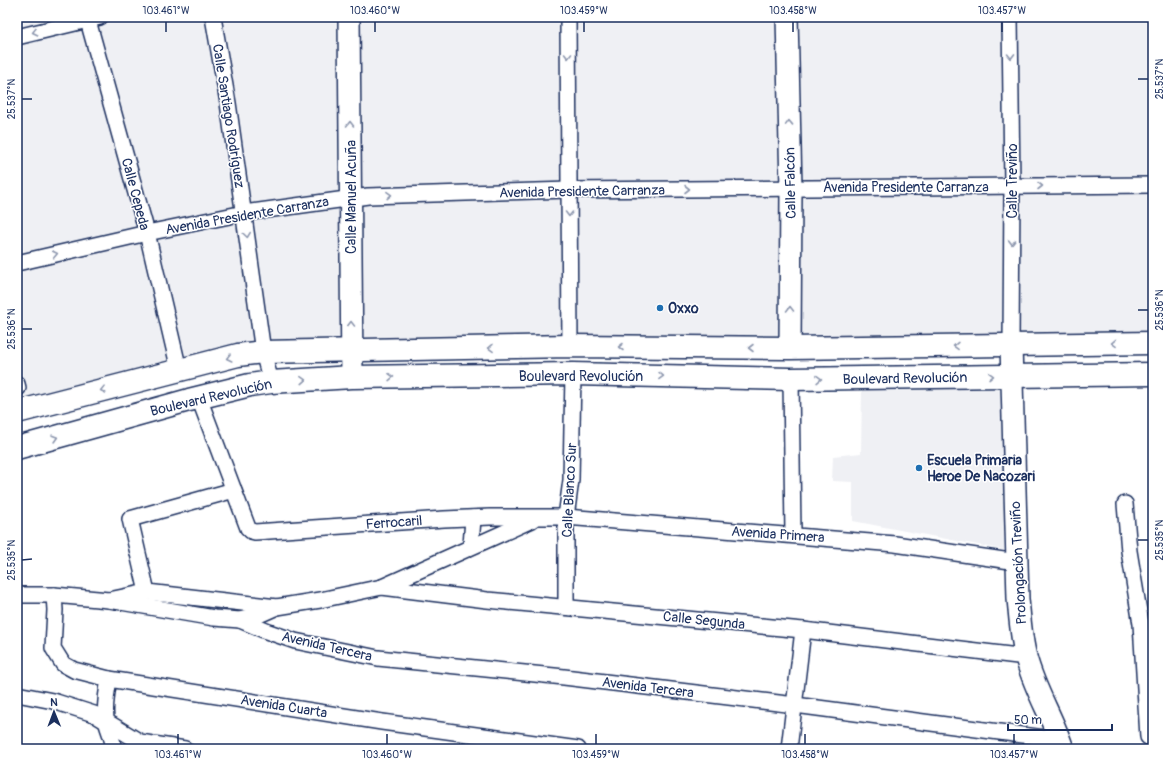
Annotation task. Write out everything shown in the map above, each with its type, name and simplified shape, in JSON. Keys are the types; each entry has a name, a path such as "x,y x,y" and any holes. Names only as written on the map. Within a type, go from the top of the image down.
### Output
{"main road":[{"path":"17,412 238,355 263,352 570,346 790,348 1153,343"},
{"name":"Boulevard Revolución","path":"17,448 199,398 250,385 271,382 352,377 573,374 791,379 1153,374"}],"street":[{"name":"Calle Santiago Rodríguez","path":"213,17 228,103 263,352 271,382"},
{"name":"Calle Manuel Acuña","path":"349,17 352,377"},
{"path":"568,17 570,346"},
{"name":"Calle Falcón","path":"787,17 791,188 790,348"},
{"name":"Calle Treviño","path":"1010,17 1012,186 1011,345"},
{"path":"17,37 65,21 92,18"},
{"name":"Calle Cepeda","path":"92,18 147,232 180,370"},
{"name":"Avenida Presidente Carranza","path":"17,263 147,232 244,213 351,197 569,190 1153,185"},
{"name":"Prolongación Treviño","path":"1011,345 1020,625 1026,657 1032,676 1061,744"},
{"name":"Calle Blanco Sur","path":"566,607 566,517 571,480 573,374"},
{"path":"791,379 793,535"},
{"path":"147,592 130,518 234,490 199,398"},
{"name":"Ferrocaril","path":"234,490 248,528 251,531 256,532 473,518 538,517"},
{"path":"1125,504 1130,551 1147,627 1148,737"},
{"path":"17,595 54,595 109,600 214,618 240,620 259,615 277,607 382,587 538,517"},
{"name":"Avenida Primera","path":"538,517 566,517 895,544 1017,562"},
{"path":"471,546 473,518"},
{"name":"Calle Segunda","path":"382,587 487,600 803,630 1026,657"},
{"path":"109,600 147,592 277,607"},
{"name":"Avenida Cuarta","path":"54,595 55,610 53,648 63,664 74,670 109,678 382,722 578,749"},
{"name":"Avenida Tercera","path":"240,620 295,641 378,658 795,705 1061,744"},
{"path":"789,749 803,630"},
{"path":"109,678 104,705 106,720 114,744 113,749"},
{"path":"17,694 53,701 94,714 140,742 185,749"}],"shaded area":[{"path":"17,17 1153,17 1153,348 286,355 17,417"},
{"name":"Escuela Primaria Heroe De Nacozari","path":"1005,388 1004,550 853,521 853,482 832,481 833,456 861,453 862,390"}],"place":[{"name":"Oxxo","path":"660,308"},
{"name":"Escuela Primaria Heroe De Nacozari","path":"919,468"}]}
